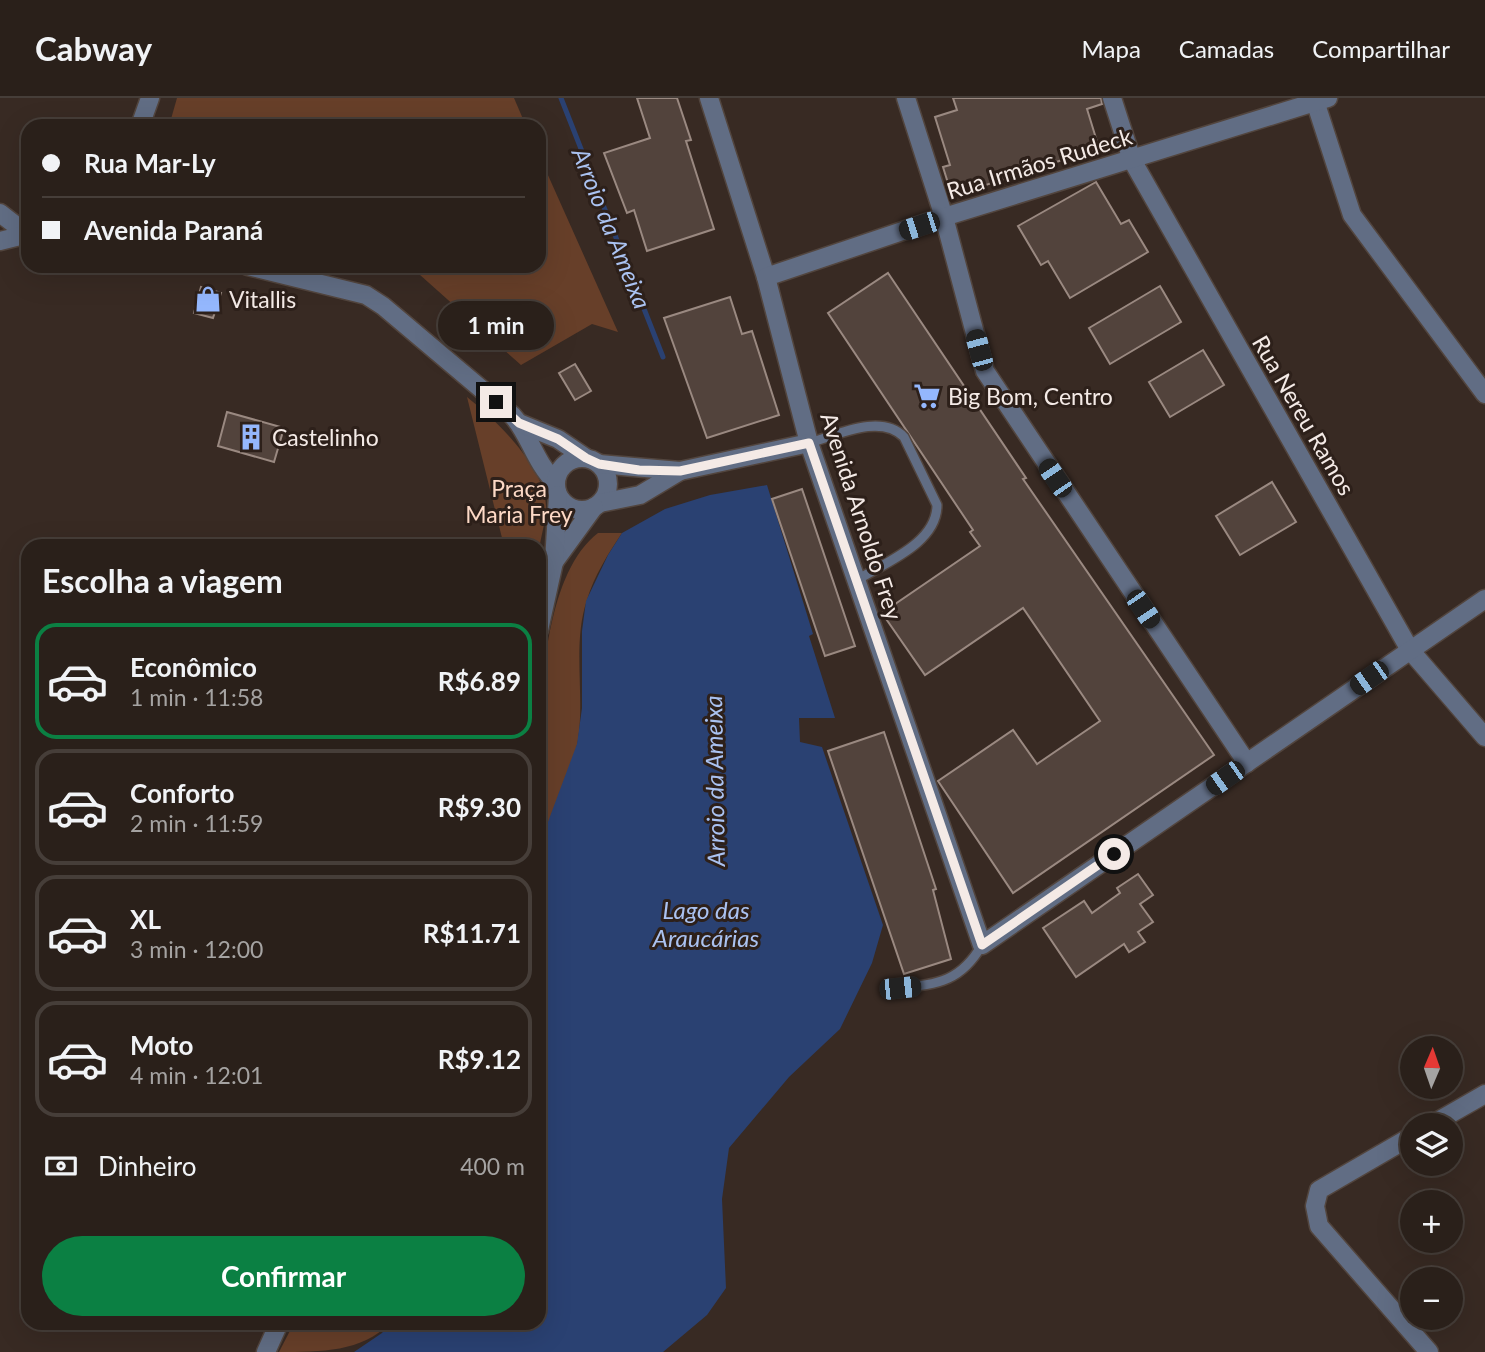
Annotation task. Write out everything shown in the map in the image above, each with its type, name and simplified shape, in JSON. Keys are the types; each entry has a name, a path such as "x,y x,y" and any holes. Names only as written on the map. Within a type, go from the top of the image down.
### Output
{"street":[{"path":"142,119 150,98"},
{"name":"Avenida Arnoldo Frey","path":"709,98 766,276 809,443 982,945"},
{"path":"906,98 944,217 985,371 1247,763"},
{"name":"Rua Nereu Ramos","path":"1112,98 1132,160 1410,650 1485,737"},
{"path":"1319,99 1352,215 1485,394"},
{"name":"Rua Irmãos Rudeck","path":"766,276 1319,99"},
{"path":"0,213 21,229"},
{"path":"0,241 21,236"},
{"path":"276,273 366,295 519,423 558,439 592,461 608,483 597,505 554,562"},
{"path":"519,423 537,460 573,508 640,495 680,471 809,443"},
{"path":"546,598 554,562 558,474 565,464 592,461 680,471"},
{"path":"982,945 1485,599"},
{"path":"1452,1113 1485,1094"},
{"path":"1400,1143 1319,1190 1315,1206 1319,1226 1429,1352"},
{"path":"266,1352 276,1330"}],"lane":[{"path":"809,443 878,425 898,430 937,505 937,516 928,534 857,580"},
{"path":"900,988 949,978 970,966 982,945"}],"green space":[{"path":"177,98 514,98 523,119 171,119"},
{"path":"546,171 618,332 592,324 521,365 418,273 546,273"},
{"name":"Praça Maria Frey","path":"467,397 517,446 528,460 544,491 546,506 541,539 502,539"},
{"path":"598,533 622,533 597,574 583,617 579,651 578,740 566,780 546,829 546,656 560,593 576,558"},
{"path":"290,1330 382,1330 367,1340 340,1348 279,1352"}],"water":[{"name":"Lago das Araucárias","path":"767,485 813,634 809,636 835,718 799,718 800,742 822,747 883,925 872,963 840,1029 789,1077 729,1148 722,1199 726,1288 707,1315 663,1352 354,1352 384,1330 546,1330 546,827 577,744 582,708 582,631 586,601 622,533 665,509 710,495"}],"building":[{"path":"637,98 677,98 691,140 686,141 714,229 647,251 634,210 627,213 604,153 650,138"},
{"path":"953,98 1101,98 1102,104 1087,109 1099,148 952,196 943,167 950,165 935,117 957,110"},
{"path":"1096,182 1121,224 1129,220 1148,252 1070,298 1048,261 1041,265 1018,226"},
{"path":"888,273 1026,478 1023,479 1214,755 1013,893 938,781 1013,730 1037,764 1100,721 1023,608 925,675 882,613 980,546 970,532 973,530 828,313"},
{"path":"1160,286 1181,322 1110,364 1089,328"},
{"path":"201,287 221,293 213,318 194,313"},
{"path":"730,297 742,334 752,331 779,415 707,438 664,318"},
{"path":"1203,350 1224,385 1170,417 1149,382"},
{"path":"575,364 591,391 575,400 559,373"},
{"name":"Castelinho","path":"227,412 284,428 274,462 218,446"},
{"path":"1272,482 1296,522 1240,555 1216,516"},
{"path":"802,489 855,646 825,656 772,499"},
{"path":"884,732 936,889 933,890 951,959 904,974 828,751"},
{"path":"1138,874 1153,895 1140,904 1153,922 1138,932 1145,942 1129,952 1124,944 1076,977 1043,928 1084,901 1092,913 1120,893 1117,888"}],"waterway":[{"name":"Arroio da Ameixa","path":"561,98 663,357"}],"place":[{"name":"Vitallis","path":"208,299"},
{"name":"Big Bom, Centro","path":"927,396"},
{"name":"Castelinho","path":"251,437"}],"route":[{"path":"496,402 519,423 558,439 586,458 599,464 639,470 680,471 809,443 982,945 1114,854"}]}
